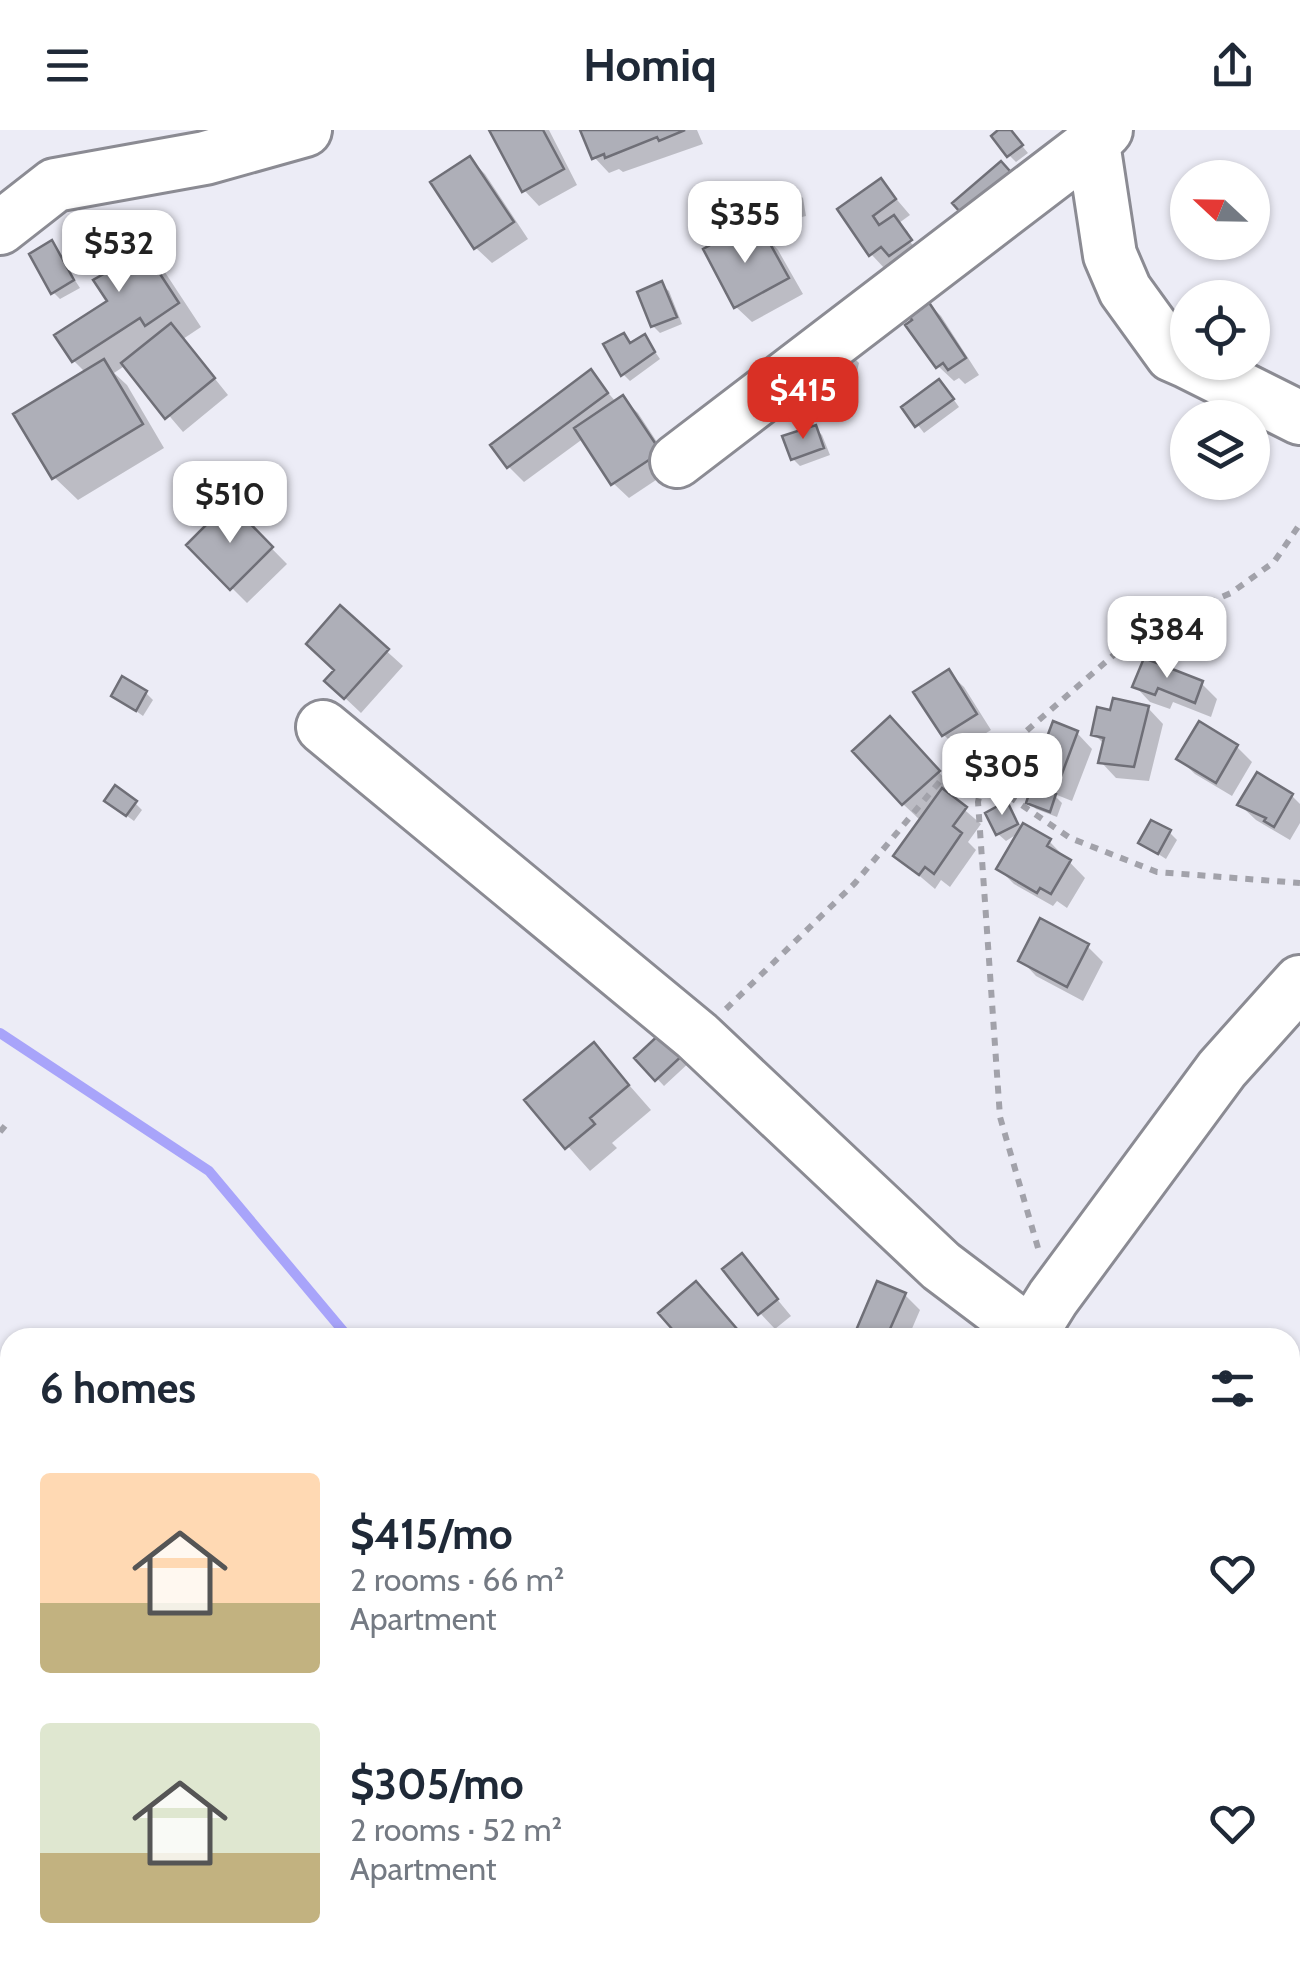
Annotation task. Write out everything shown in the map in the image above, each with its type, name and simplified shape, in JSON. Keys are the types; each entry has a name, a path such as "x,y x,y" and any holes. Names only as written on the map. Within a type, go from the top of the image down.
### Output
{"street":[{"path":"0,228 55,186 205,158 304,130"},
{"path":"1099,137 1110,255 1125,290 1170,352"},
{"path":"677,461 1099,137"},
{"path":"1224,380 1300,418"},
{"path":"323,727 697,1036 941,1266 1037,1323 1222,1069 1300,982"}],"path":[{"path":"697,1036 854,883 940,780 985,766 1140,632 1231,593 1274,562 1300,524"},
{"path":"1013,744 1014,799 1070,838 1157,872 1300,883"},
{"path":"985,766 978,802 1000,1117 1037,1323"},
{"path":"0,1132 8,1122"}],"building":[{"path":"489,130 543,130 564,169 522,192"},
{"path":"580,130 685,130 592,159"},
{"path":"998,130 1011,130 1023,145 1007,157 991,136"},
{"path":"470,156 514,222 474,249 430,182"},
{"path":"1001,161 1017,179 969,222 952,203"},
{"path":"881,178 896,199 873,216 879,225 894,215 912,240 889,256 881,247 869,256 837,209"},
{"path":"796,189 800,209 784,213 786,221 763,226 757,196"},
{"path":"128,225 179,303 145,326 140,318 72,362 54,335 107,301 93,280 107,272 92,249"},
{"path":"736,231 743,243 763,231 789,278 734,308 703,249"},
{"path":"52,240 74,280 51,294 29,254"},
{"path":"662,281 677,317 651,327 637,292"},
{"path":"926,298 966,358 948,370 943,363 936,368 905,325 912,320 906,312"},
{"path":"171,323 215,378 165,419 121,363"},
{"path":"624,333 630,343 645,334 655,352 621,376 603,344"},
{"path":"104,359 143,424 52,479 13,414"},
{"path":"591,369 608,393 507,468 490,445"},
{"path":"939,379 954,399 915,427 901,407"},
{"path":"623,395 661,452 611,485 574,428"},
{"path":"816,425 824,448 791,460 782,436"},
{"path":"229,502 273,547 230,590 186,545"},
{"path":"340,605 389,649 344,699 324,681 334,670 306,644"},
{"path":"1144,658 1203,681 1195,703 1158,688 1155,695 1132,687"},
{"path":"949,669 977,714 942,736 913,692"},
{"path":"122,676 147,691 136,711 111,696"},
{"path":"1113,698 1149,706 1134,767 1098,763 1104,738 1091,735 1097,707 1110,710"},
{"path":"890,716 940,771 902,805 852,751"},
{"path":"1053,721 1078,731 1057,787 1032,777"},
{"path":"1199,721 1238,745 1216,783 1176,759"},
{"path":"1257,772 1293,794 1274,827 1264,821 1266,818 1237,805"},
{"path":"115,785 137,801 126,816 104,801"},
{"path":"1032,785 1056,794 1050,812 1026,803"},
{"path":"942,788 967,807 953,826 962,833 934,874 925,867 919,875 893,856"},
{"path":"1007,801 1018,824 996,835 985,813"},
{"path":"1151,820 1171,830 1158,854 1138,843"},
{"path":"1023,823 1051,839 1047,846 1071,860 1051,894 1040,888 1037,893 996,869"},
{"path":"1040,918 1089,944 1067,987 1018,961"},
{"path":"665,1029 687,1051 655,1081 634,1058"},
{"path":"594,1042 629,1085 590,1118 595,1124 565,1149 524,1100"},
{"path":"742,1253 778,1299 758,1315 722,1269"},
{"path":"696,1281 736,1328 671,1328 658,1313"},
{"path":"877,1281 906,1293 890,1328 857,1328"}],"waterway":[{"path":"0,1033 209,1171 341,1328"}]}
